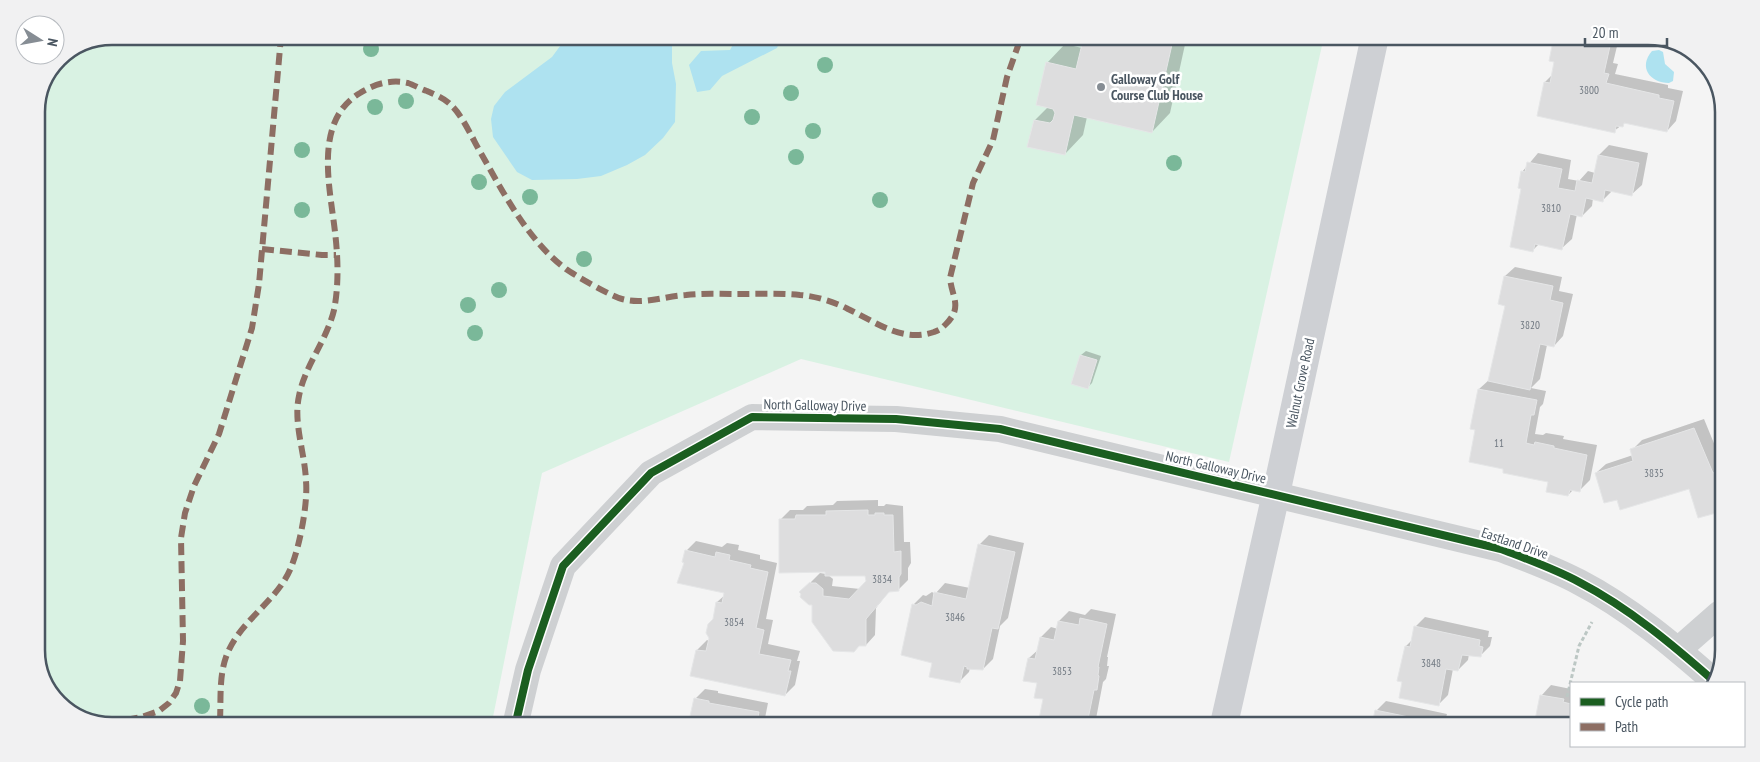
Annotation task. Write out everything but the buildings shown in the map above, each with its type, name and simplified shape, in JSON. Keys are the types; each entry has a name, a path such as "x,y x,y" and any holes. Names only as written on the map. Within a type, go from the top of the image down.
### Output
{"main road":[{"name":"Walnut Grove Road","path":"1226,717 1373,45"}],"street":[{"name":"North Galloway Drive","path":"517,717 528,670 563,566 651,473 752,417 896,420 1000,429 1276,494"},
{"name":"Eastland Drive","path":"1276,494 1464,539 1501,549 1538,563 1579,581 1610,600 1678,650 1709,677"},
{"path":"1678,650 1715,617"}],"path":[{"path":"1571,682 1579,646 1592,622"},
{"path":"1567,697 1570,684"}],"green space":[{"path":"112,45 1322,45 1229,462 801,359 542,473 493,717 99,716 86,712 71,703 54,683 46,663 45,654 45,108 52,82 59,71 79,54 99,46"}],"water":[{"path":"561,45 672,45 672,63 676,84 675,122 663,138 645,155 601,176 577,179 532,180 517,172 493,137 491,119 494,106 505,92 552,57"},
{"path":"733,45 778,45 777,48 722,76 710,90 697,92 689,65 701,51 730,50"},
{"path":"1659,50 1663,52 1665,64 1674,72 1673,81 1669,83 1656,80 1648,73 1646,68 1648,57 1652,51"}],"marked path":[{"path":"142,717 159,711 169,703 176,693 180,681 183,641 181,538 185,513 194,486 219,434 252,328 259,284 280,45"},
{"path":"220,717 221,680 226,657 240,632 286,578 295,556 305,512 305,470 298,427 298,406 302,385 331,321 336,300 337,251 328,176 328,156 330,137 336,120 345,105 371,87 395,82 410,84 447,101 463,120 506,197 539,244 566,269 594,286 622,299 630,301 654,300 699,294 792,294 818,298 837,304 879,325 900,333 922,335 941,329 954,312 955,302 950,278 973,183 993,140 1007,77 1018,45"},
{"path":"262,249 336,255"}],"cycle path":[{"path":"517,717 528,670 563,566 651,473 752,417 896,419 1000,429 1501,549 1570,577 1615,603 1667,641 1709,677"}],"place":[{"name":"Galloway Golf Course Club House","path":"1101,87"}]}
